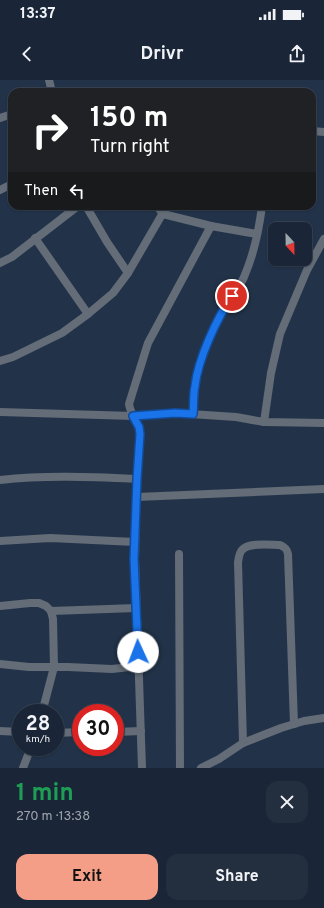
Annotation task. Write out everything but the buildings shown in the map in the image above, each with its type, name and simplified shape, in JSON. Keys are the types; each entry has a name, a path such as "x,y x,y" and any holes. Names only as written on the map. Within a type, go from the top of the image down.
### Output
{"street":[{"path":"0,263 12,257 73,210"},
{"path":"88,210 128,273"},
{"path":"0,361 13,357 62,333 113,293 128,273 165,210 211,226 257,234"},
{"path":"193,414 195,386 199,364 226,304 244,278 254,248 261,210"},
{"path":"142,768 134,559 140,434 139,427 130,410 129,404 148,342 211,226"},
{"path":"36,238 88,314"},
{"path":"264,422 271,374 280,334 307,270 324,240"},
{"path":"0,412 133,416 175,413 236,417 264,422 324,423"},
{"path":"0,480 25,477 77,476 137,479"},
{"path":"137,497 324,490"},
{"path":"0,541 50,538 135,542"},
{"path":"244,744 238,562 240,551 248,545 280,545 287,550 294,724"},
{"path":"179,554 180,768"},
{"path":"0,606 30,603 46,606 50,611 53,619 54,667 44,704"},
{"path":"50,611 136,608"},
{"path":"0,664 29,667 112,669 138,666"},
{"path":"201,768 244,744 281,728 304,721 324,718"},
{"path":"0,731 12,732"},
{"path":"124,732 141,731"},
{"path":"23,768 28,756"}],"route":[{"path":"138,652 134,559 140,434 139,427 133,416 175,413 193,414 195,386 199,364 226,304 232,296"}]}
